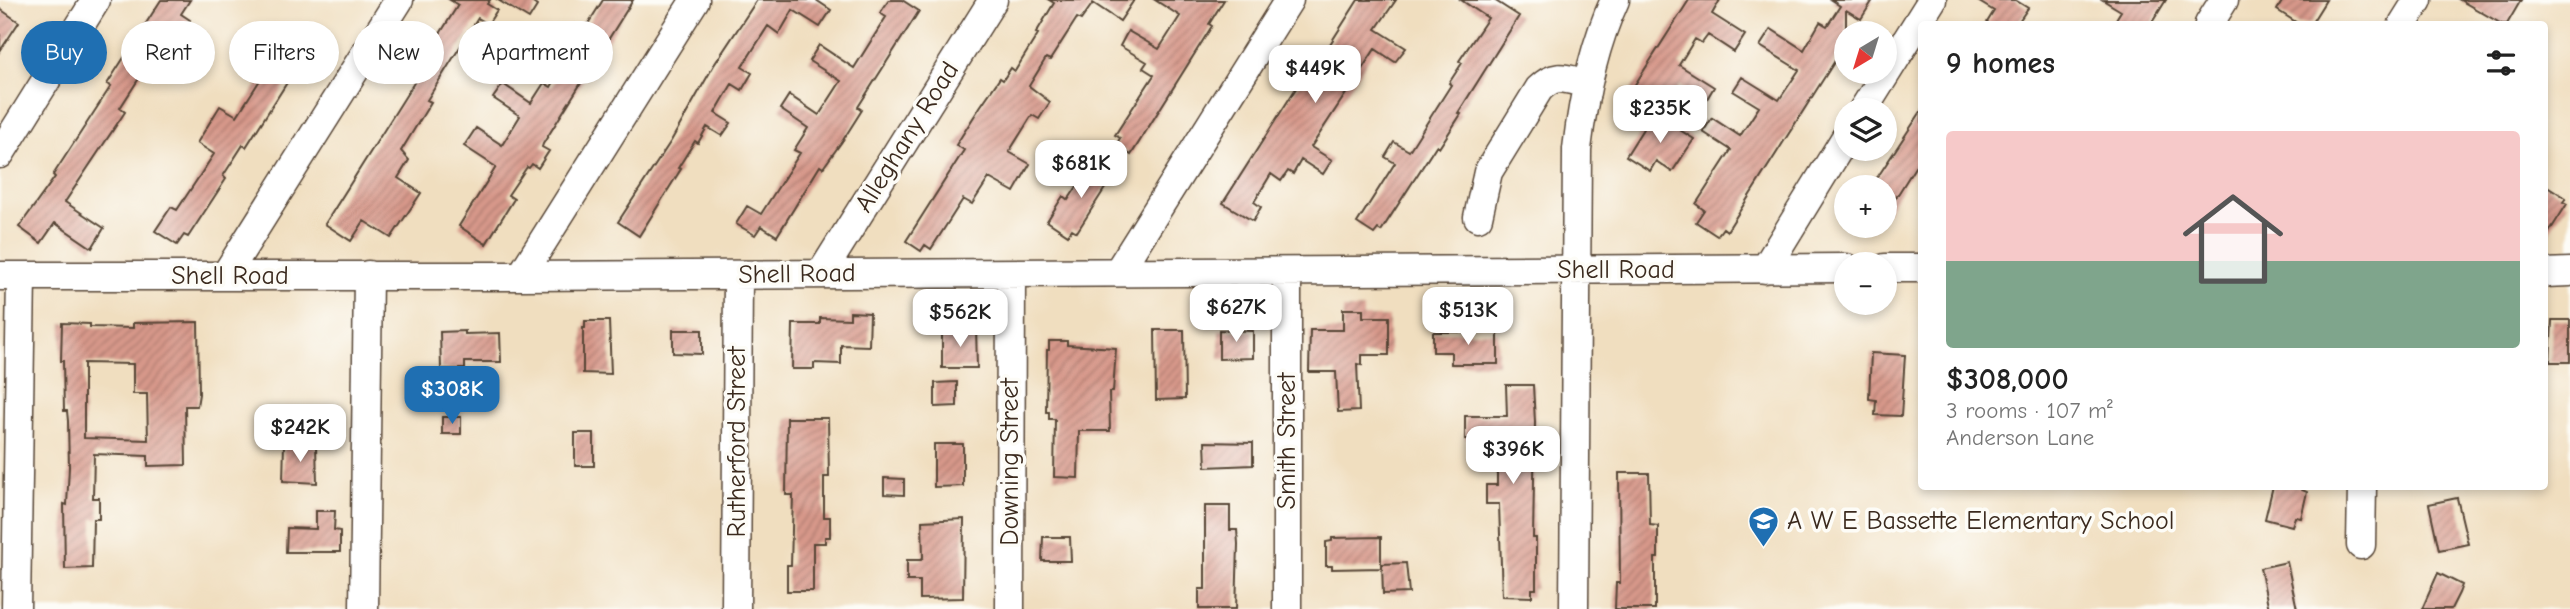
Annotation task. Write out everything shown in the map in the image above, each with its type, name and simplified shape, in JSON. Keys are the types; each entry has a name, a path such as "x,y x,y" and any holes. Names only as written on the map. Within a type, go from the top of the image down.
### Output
{"street":[{"path":"0,153 96,0"},
{"path":"225,275 399,0"},
{"path":"521,276 695,0"},
{"name":"Alleghany Road","path":"821,274 993,0"},
{"path":"1118,272 1289,0"},
{"path":"1574,609 1577,149 1587,84 1615,0"},
{"path":"1919,21 1932,0"},
{"path":"2211,21 2224,0"},
{"path":"2405,21 2418,0"},
{"path":"1871,98 1918,22"},
{"path":"1478,217 1483,184 1488,172 1539,89 1556,78 1587,84"},
{"path":"1765,269 1834,157"},
{"name":"Shell Road","path":"11,276 1287,273 1834,268"},
{"path":"1897,268 1918,268"},
{"path":"2548,272 2570,272"},
{"name":"Smith Street","path":"1287,273 1287,609"},
{"name":"Downing Street","path":"1010,609 1011,274"},
{"path":"364,609 368,275"},
{"name":"Rutherford Street","path":"736,609 738,275"},
{"path":"11,276 16,609"},
{"path":"2361,545 2362,490"}],"building":[{"path":"161,0 190,0 181,14 189,21 148,21"},
{"path":"450,0 490,0 487,4 497,10 490,21 478,18 476,21 458,21 458,50 444,73 444,27 458,5"},
{"path":"498,0 529,0 537,6 529,19"},
{"path":"603,0 633,0 613,32 613,21 590,21"},
{"path":"757,0 816,0 831,10 820,27 793,10 779,34 768,26 742,67 752,73 742,90 732,84 715,113 731,123 722,136 707,127 698,143 695,141 678,168 681,169 639,236 618,222"},
{"path":"889,0 902,0 919,11 858,107 862,110 843,140 823,168 820,166 777,236 761,226 755,235 736,224 747,206 761,214 800,153 794,150 808,128 780,109 789,95 819,115 841,81 809,61 819,45 854,68 886,17 880,13"},
{"path":"1049,0 1134,0 1120,21 1093,3 1081,20 1077,18 1050,60 1046,58 1029,86 1050,102 1039,119 1032,115 1009,152 1030,164 1014,192 989,178 972,204 963,199 931,249 925,245 921,251 906,241 964,150 956,145 980,107 1000,78 1003,80 1011,68 1015,71 1038,34 1036,33 1054,3"},
{"path":"1155,0 1224,0 1209,24 1212,26 1131,155 1116,145 1120,138 1115,135 1154,75 1143,68 1147,62 1120,46 1128,31 1159,49 1180,16"},
{"path":"1358,0 1396,0 1376,29 1406,48 1395,62 1375,49 1311,147 1332,160 1323,174 1301,160 1293,174 1288,171 1281,181 1271,174 1254,202 1261,207 1253,221 1223,203 1300,82 1304,85"},
{"path":"1461,0 1494,0 1519,16 1439,148 1436,146 1381,231 1378,229 1374,234 1357,223 1395,163 1385,157 1394,142 1409,151 1451,85 1449,83 1462,63 1459,61 1488,18"},
{"path":"1689,0 1720,0 1712,14 1745,35 1734,52 1708,35 1702,43 1695,39 1679,65 1714,87 1705,102 1679,86 1661,114 1629,94"},
{"path":"1831,0 1873,0 1861,19 1846,10 1846,21 1834,21 1834,62 1727,231 1723,228 1717,236 1696,222 1704,210 1696,204 1731,150 1703,132 1712,118 1740,136 1759,107 1733,91 1742,77 1779,100 1799,70 1760,46 1771,29 1804,50 1820,22 1827,26 1840,6"},
{"path":"1976,0 2015,0 2028,8 2019,21 1988,21 1994,11"},
{"path":"2103,0 2166,0 2153,21 2115,21 2121,11"},
{"path":"2283,0 2326,0 2313,21 2294,21 2277,10"},
{"path":"2460,0 2521,0 2509,21 2497,21"},
{"path":"0,9 19,22 0,51"},
{"path":"121,62 121,84 135,84 120,108 125,112 65,202 104,228 92,248 55,223 41,243 19,227 55,177 53,175 111,86 107,84"},
{"path":"257,84 286,84 246,147 243,145 223,176 226,179 188,237 184,235 177,245 155,231 171,207 177,210 214,154 197,143 220,106 237,116"},
{"path":"413,84 437,84 427,100 431,102 401,151 409,160 398,178 421,193 391,238 364,221 351,241 325,224"},
{"path":"503,84 531,103 543,84 551,87 553,84 580,84 543,144 542,147 549,151 538,168 532,164 527,167 508,195 514,199 486,244 459,226 496,167 464,146 476,128 502,145 520,116 493,98"},
{"path":"1653,113 1694,139 1672,172 1656,161 1650,171 1626,156"},
{"path":"1918,116 1918,162 1897,196 1897,175 1879,175 1888,161 1897,161 1897,148"},
{"path":"1094,161 1114,174 1077,232 1072,229 1068,235 1047,221 1063,196 1068,200"},
{"path":"2548,187 2566,198 2563,202 2567,204 2548,234"},
{"path":"1343,309 1363,309 1363,317 1389,317 1389,355 1362,355 1362,365 1357,364 1359,411 1338,412 1336,372 1309,372 1310,330 1343,330"},
{"path":"850,312 870,313 869,346 841,345 841,364 814,363 814,369 792,369 793,324 820,324 820,318 850,319"},
{"path":"2552,320 2570,320 2570,362 2550,362"},
{"path":"585,321 609,321 611,374 583,373"},
{"path":"198,322 199,394 197,406 185,406 186,465 148,466 148,456 94,454 93,498 99,498 99,519 93,519 92,568 65,569 64,504 67,505 69,467 68,421 67,411 64,411 61,361 62,323 133,328 133,323","holes":["84,363 133,364 133,394 147,394 148,440 84,438"]},
{"path":"976,327 977,368 942,368 942,333 954,333 955,328"},
{"path":"673,330 702,330 702,354 673,353"},
{"path":"1155,330 1184,330 1185,399 1156,400"},
{"path":"1219,330 1253,331 1253,358 1219,359"},
{"path":"465,331 465,334 500,333 501,362 465,362 465,369 441,369 440,332"},
{"path":"1433,332 1498,332 1498,364 1451,364 1451,352 1433,352"},
{"path":"1049,341 1067,341 1067,345 1116,348 1113,392 1109,392 1110,431 1079,431 1078,478 1054,477 1055,419 1049,419 1049,412 1046,412"},
{"path":"1871,353 1905,355 1901,416 1875,415 1876,400 1869,399"},
{"path":"957,382 957,406 935,407 935,383"},
{"path":"1506,385 1533,385 1533,538 1536,538 1536,589 1532,589 1532,597 1502,596 1499,504 1486,504 1486,485 1497,485 1497,439 1465,439 1465,416 1507,416"},
{"path":"442,417 461,417 461,434 442,434"},
{"path":"787,418 828,418 829,477 824,477 824,517 830,517 830,537 825,537 825,543 813,543 813,591 787,591 787,565 791,565 793,495 786,495"},
{"path":"575,433 594,433 594,466 575,466"},
{"path":"1205,442 1253,443 1253,465 1206,467"},
{"path":"284,444 316,446 317,483 283,481"},
{"path":"934,444 963,444 963,486 934,487"},
{"path":"1619,473 1649,473 1650,525 1658,526 1655,609 1615,609 1616,583 1620,583"},
{"path":"884,478 904,479 904,495 884,494"},
{"path":"2272,490 2307,492 2301,518 2295,517 2292,526 2265,519"},
{"path":"2457,498 2468,544 2439,550 2429,504"},
{"path":"1205,506 1230,506 1230,530 1237,530 1238,544 1236,609 1199,609 1199,589 1205,589"},
{"path":"316,511 335,511 334,530 340,531 340,552 286,552 287,528 316,529"},
{"path":"964,519 963,598 920,599 920,581 907,581 907,560 921,560 923,557 922,521"},
{"path":"1043,537 1070,537 1071,561 1042,561"},
{"path":"1381,537 1381,568 1332,569 1332,566 1326,566 1326,542 1332,541 1332,538"},
{"path":"2287,562 2297,609 2269,609 2260,568"},
{"path":"1406,563 1409,593 1383,594 1382,564"},
{"path":"2438,573 2462,585 2459,593 2451,609 2422,609"}],"place":[{"name":"A W E Bassette Elementary School","path":"1764,548"}]}
